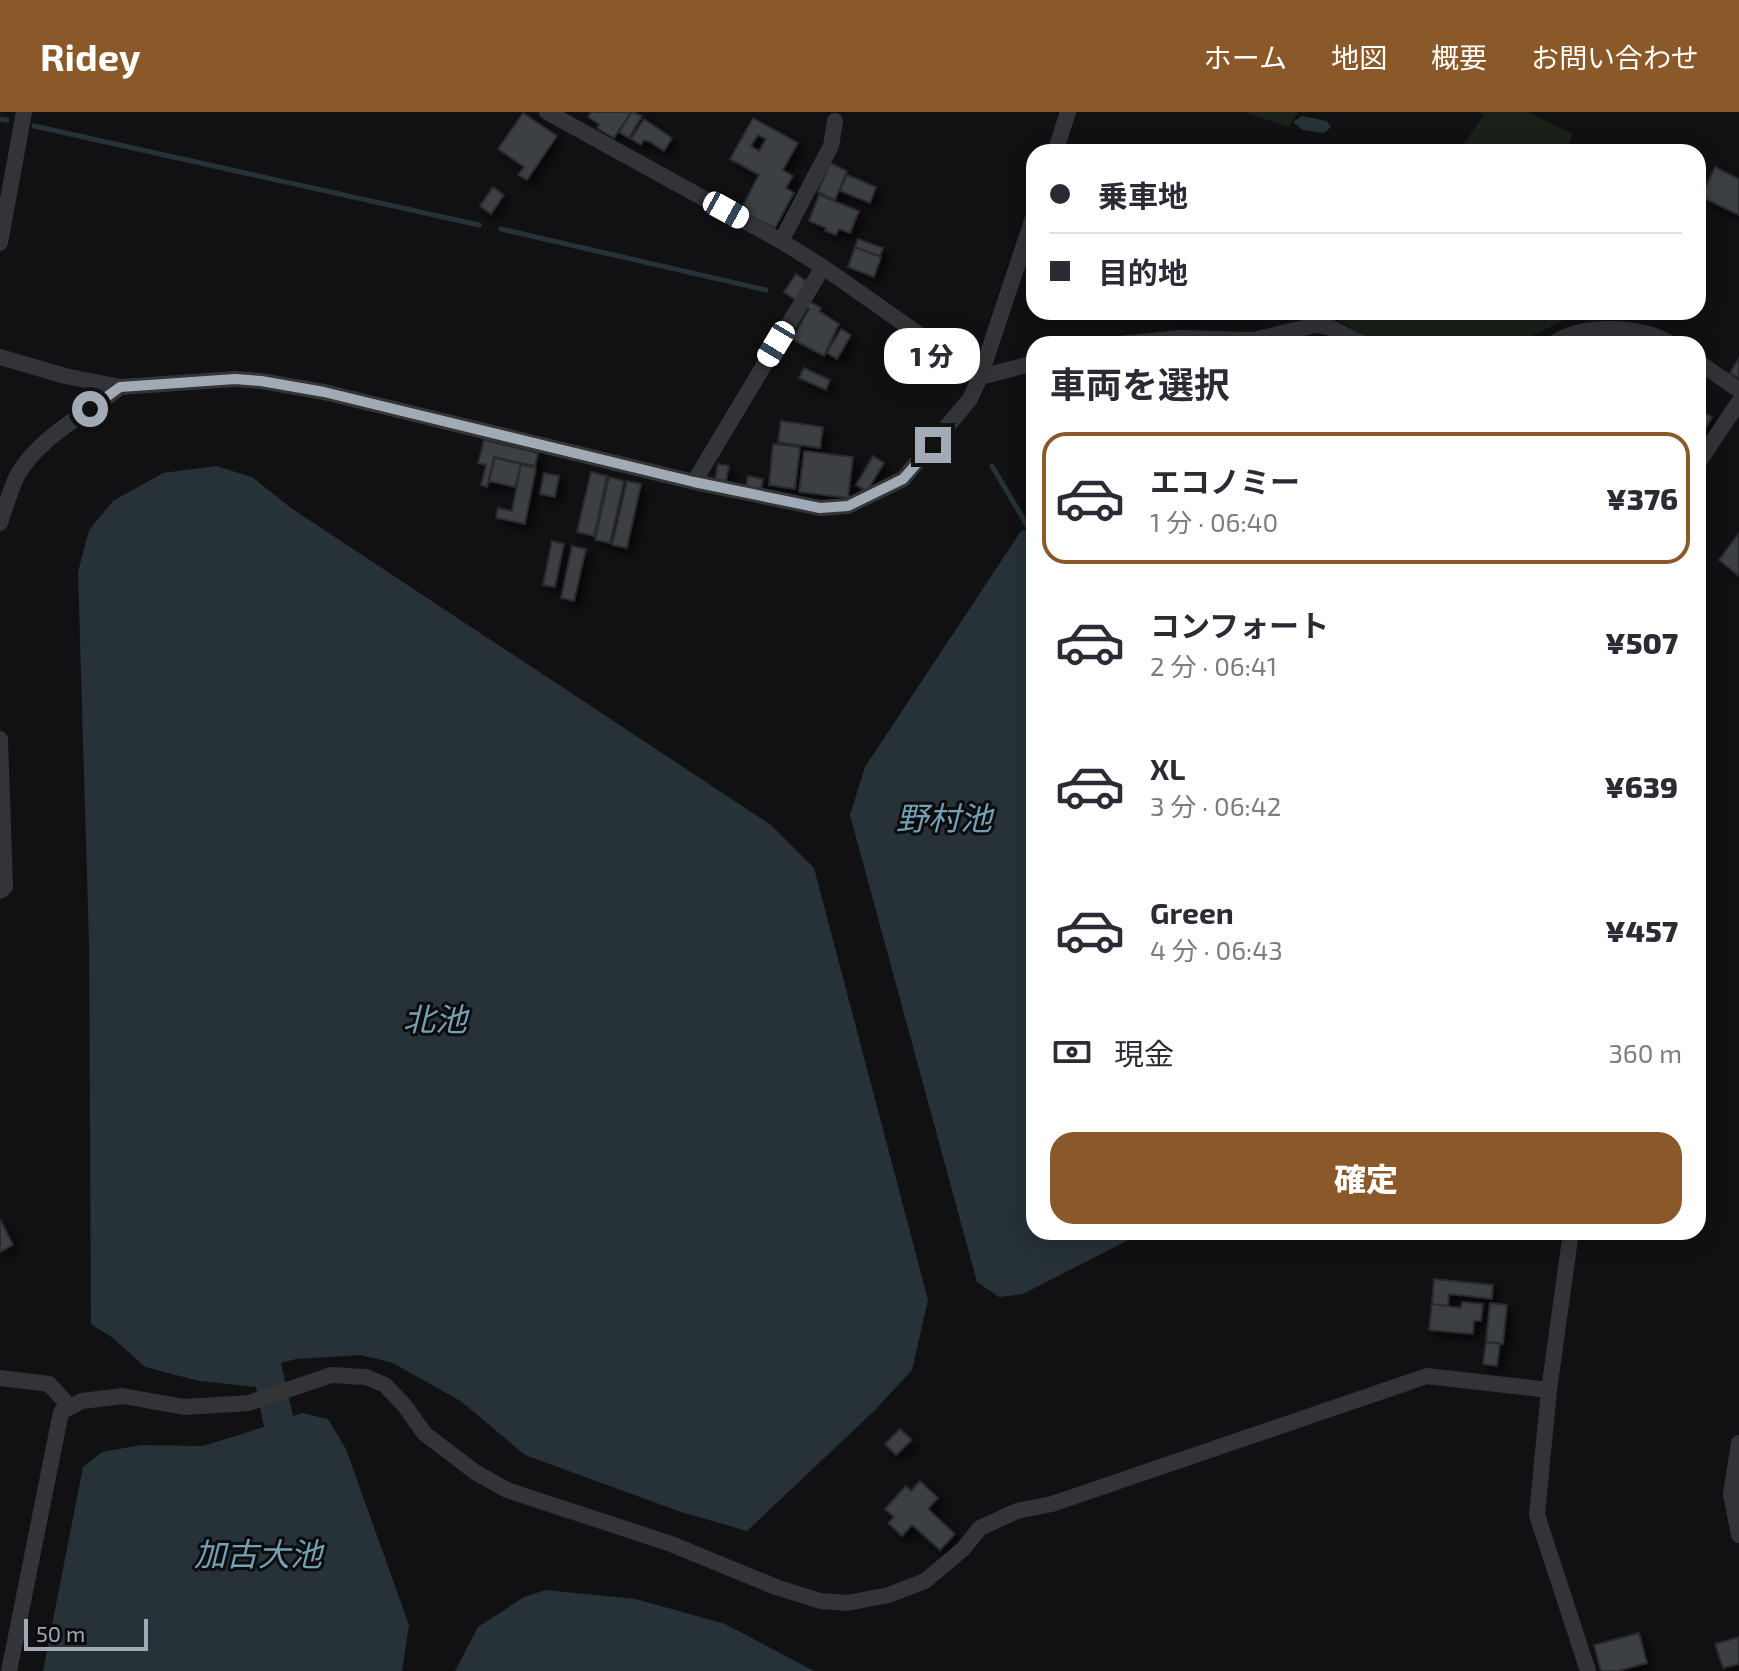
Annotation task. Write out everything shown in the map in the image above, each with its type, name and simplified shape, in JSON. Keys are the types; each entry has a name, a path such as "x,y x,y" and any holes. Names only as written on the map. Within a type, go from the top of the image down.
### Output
{"street":[{"path":"0,243 24,112"},
{"path":"547,112 781,241 980,377 1026,365"},
{"path":"1058,144 1068,112"},
{"path":"781,241 831,146 835,121"},
{"path":"0,357 65,376 120,387 235,379 324,392 694,482 820,508 848,506 903,479 970,399 1026,239"},
{"path":"694,482 823,267"},
{"path":"1270,336 1316,325 1332,328 1348,336"},
{"path":"1571,336 1583,331 1634,330 1655,336"},
{"path":"1706,367 1739,390"},
{"path":"0,523 20,471 53,434 120,387"},
{"path":"1706,451 1739,402"},
{"path":"0,739 5,887 0,891"},
{"path":"1570,1240 1549,1390 1537,1515 1588,1671"},
{"path":"9,1671 61,1412 82,1401 123,1396 184,1407 249,1403 331,1375 366,1377 385,1385 425,1434 475,1472 507,1490 671,1544 776,1587 820,1601 847,1603 889,1595 925,1581 963,1549 980,1528 1017,1511 1052,1504 1427,1376 1549,1390"},
{"path":"0,1378 49,1384 70,1407"},
{"path":"1739,1443 1731,1494 1739,1535"}],"shaded area":[{"path":"1243,112 1298,112 1289,127"},
{"path":"1479,112 1528,112 1572,134 1569,144 1464,144 1484,115"},
{"path":"1337,320 1564,320 1532,336 1364,336"}],"water":[{"path":"1302,116 1327,121 1331,127 1324,133 1303,130 1293,122"},
{"name":"北池","path":"216,466 252,477 291,508 771,825 814,868 928,1300 912,1370 874,1411 747,1531 681,1512 525,1455 462,1402 393,1363 361,1355 296,1359 281,1363 293,1416 302,1413 328,1419 346,1449 409,1625 402,1671 43,1671 83,1467 102,1452 141,1445 203,1446 264,1427 256,1387 199,1381 145,1367 113,1338 91,1324 89,943 78,572 89,530 113,501 163,473"},
{"name":"野村池","path":"1026,529 1026,1240 1128,1240 1023,1294 999,1297 977,1282 850,815 865,767 1021,531"},
{"path":"546,1590 636,1599 725,1624 814,1671 455,1671 478,1627 524,1597"}],"building":[{"path":"591,112 631,112 614,138 597,128 599,124 588,117"},
{"path":"632,112 642,116 629,138 619,132"},
{"path":"523,113 557,136 527,180 518,175 524,167 498,149"},
{"path":"753,118 798,143 783,170 793,176 786,188 794,193 775,228 740,211 759,175 730,159","holes":["758,135 766,139 759,151 751,146"]},
{"path":"644,119 672,138 664,151 650,142 644,140 641,145 631,139"},
{"path":"830,163 847,171 835,200 818,192"},
{"path":"1715,167 1739,179 1739,215 1706,199 1706,186"},
{"path":"847,175 876,187 870,203 840,191"},
{"path":"493,187 504,195 491,214 480,206"},
{"path":"819,195 859,211 850,233 839,229 836,235 809,221"},
{"path":"858,239 883,248 880,256 855,247"},
{"path":"855,247 881,257 874,277 848,267"},
{"path":"796,274 809,283 797,301 784,292"},
{"path":"807,300 839,324 824,356 792,339 809,309 804,306"},
{"path":"841,329 851,335 837,359 827,353"},
{"path":"1739,358 1739,378 1730,373"},
{"path":"804,368 830,380 826,390 799,378"},
{"path":"1706,414 1712,417 1706,427"},
{"path":"781,421 823,427 820,448 778,442"},
{"path":"484,440 538,453 535,466 494,457 487,487 481,485 486,465 478,463"},
{"path":"773,444 800,447 795,489 769,485"},
{"path":"804,451 853,457 848,498 799,492"},
{"path":"873,456 884,463 867,491 856,485"},
{"path":"495,458 521,464 515,487 489,481"},
{"path":"718,464 729,466 726,481 715,479"},
{"path":"521,465 536,468 525,524 496,518 498,508 512,511"},
{"path":"591,472 607,476 594,536 577,532"},
{"path":"544,473 559,476 555,497 540,494"},
{"path":"748,476 763,479 761,490 746,487"},
{"path":"609,477 624,481 610,543 595,540"},
{"path":"627,481 641,484 627,548 612,545"},
{"path":"1739,533 1739,576 1719,560"},
{"path":"552,541 564,544 555,587 543,585"},
{"path":"572,546 586,549 574,601 561,598"},
{"path":"0,1219 13,1245 0,1252"},
{"path":"1434,1279 1493,1285 1492,1299 1449,1294 1448,1306 1432,1304"},
{"path":"1462,1302 1483,1304 1481,1321 1474,1321 1473,1334 1429,1330 1432,1304 1461,1308"},
{"path":"1490,1303 1507,1305 1503,1344 1486,1342"},
{"path":"1486,1342 1500,1343 1497,1366 1483,1364"},
{"path":"900,1429 912,1440 896,1455 885,1444"},
{"path":"920,1481 938,1498 928,1509 955,1534 940,1550 912,1525 902,1536 888,1523 894,1517 885,1509 906,1486 911,1491"},
{"path":"1639,1633 1647,1663 1618,1671 1601,1671 1594,1645"},
{"path":"1739,1637 1739,1664 1723,1668 1715,1644"}],"waterway":[{"path":"0,119 7,120"},
{"path":"34,126 479,225"},
{"path":"501,229 766,290"},
{"path":"992,466 1026,523"}],"route":[{"path":"90,409 120,387 235,379 261,381 324,392 694,482 820,508 848,506 903,479 933,445"}],"water label":[{"name":"加古大池","path":"258,1553"}]}
